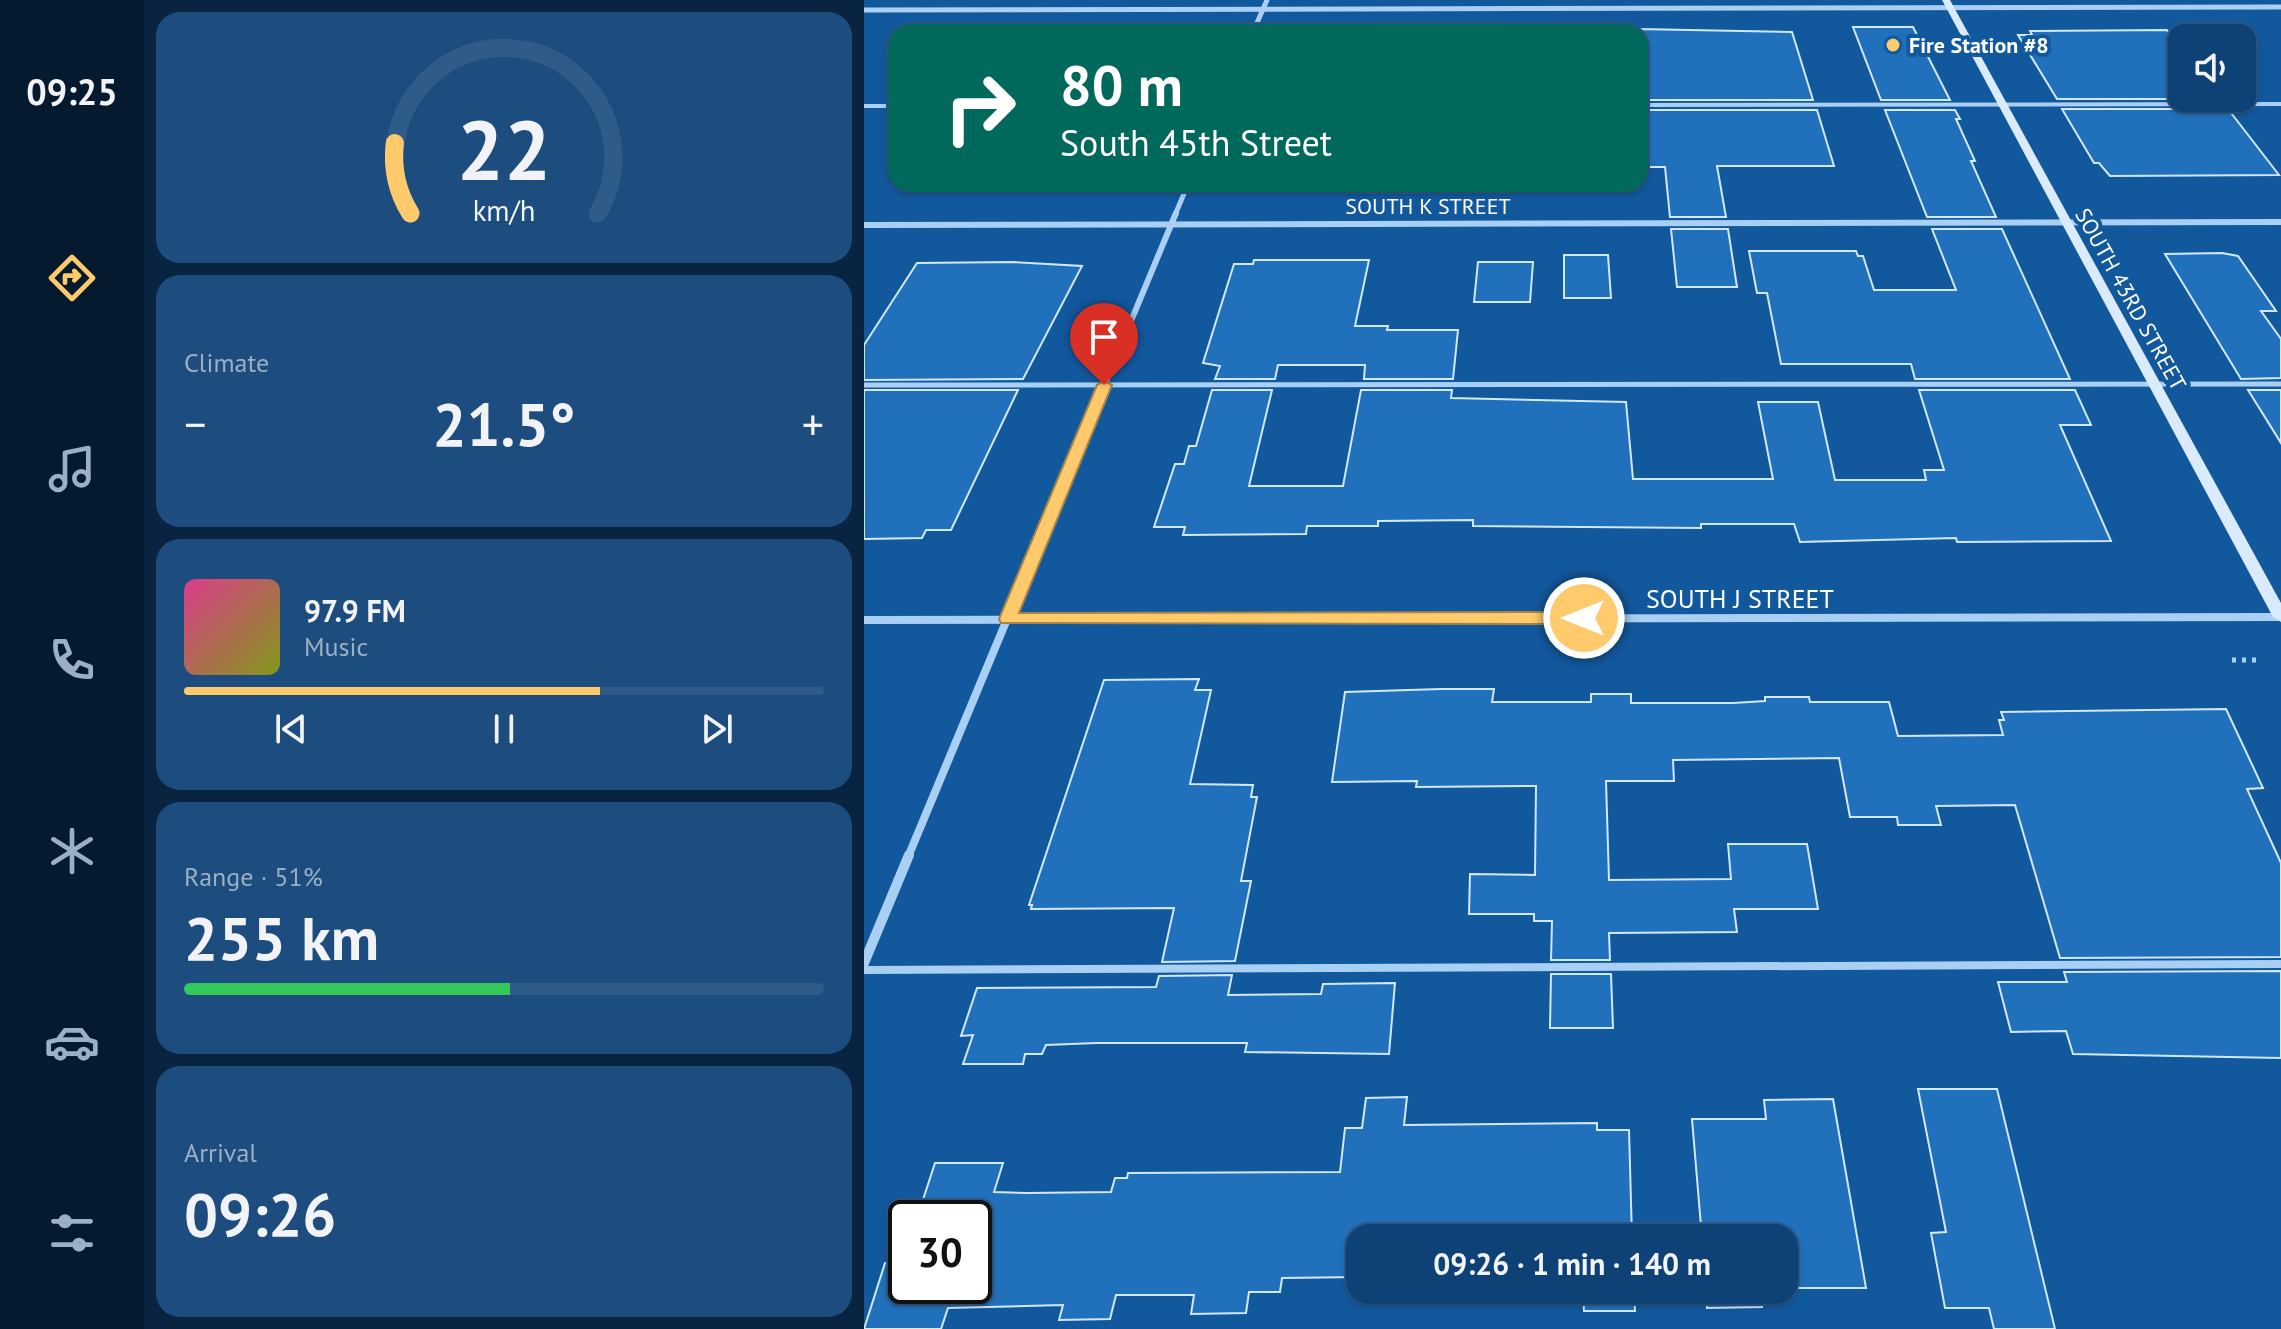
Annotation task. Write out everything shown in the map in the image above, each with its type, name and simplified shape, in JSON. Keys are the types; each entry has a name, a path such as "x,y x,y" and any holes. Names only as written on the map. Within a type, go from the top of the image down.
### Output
{"street":[{"path":"1256,24 1267,0"},
{"path":"864,10 1948,4 2281,7"},
{"name":"SOUTH 43RD STREET","path":"1948,4 2281,617"},
{"path":"864,963 1185,192"},
{"name":"SOUTH K STREET","path":"864,225 2281,222"},
{"name":"SOUTH J STREET","path":"864,620 2281,617"}],"lane":[{"path":"1648,105 2281,104"},
{"path":"864,106 888,106"},
{"path":"864,385 2281,384"},
{"path":"864,970 2281,964"}],"path":[{"path":"2232,660 2256,660"}],"building":[{"path":"1853,27 1913,27 1950,100 1881,100"},
{"path":"1648,29 1792,32 1813,100 1648,100"},
{"path":"2167,30 2168,99 2057,99 2018,35 2032,35 2030,31"},
{"path":"2062,109 2230,112 2279,175 2110,176 2099,163 2094,163"},
{"path":"1648,110 1817,110 1834,166 1717,166 1726,217 1670,217 1665,167 1648,167"},
{"path":"1885,110 1955,110 1975,161 1971,161 1996,217 1927,217"},
{"path":"1671,229 1728,229 1737,287 1677,287"},
{"path":"1932,229 2002,229 2070,379 1915,379 1911,364 1781,364 1767,293 1757,293 1749,251 1856,251 1858,256 1863,256 1874,290 1956,290"},
{"path":"2222,253 2238,256 2276,311 2261,311 2281,339 2281,378 2241,379 2165,254"},
{"path":"1564,255 1608,255 1611,298 1564,298"},
{"path":"1254,260 1369,260 1355,326 1388,326 1387,330 1458,330 1453,379 1364,379 1365,365 1278,365 1275,379 1215,379 1220,366 1203,363 1234,264 1253,264"},
{"path":"1013,262 1082,266 1023,379 864,380 864,345 917,263"},
{"path":"1478,262 1533,262 1530,302 1474,302"},
{"path":"864,390 1018,390 951,530 926,530 922,538 864,539"},
{"path":"1212,390 1272,390 1249,486 1343,486 1361,390 1452,390 1451,398 1626,402 1633,479 1773,479 1758,402 1818,402 1835,480 1926,480 1924,470 1944,470 1919,390 2075,390 2091,425 2060,425 2111,541 1957,542 1956,538 1800,542 1794,524 1701,524 1701,528 1473,526 1473,520 1378,521 1378,526 1307,526 1306,534 1183,535 1185,527 1154,527 1175,464 1184,464 1189,446 1196,446"},
{"path":"2248,390 2281,390 2281,443"},
{"path":"1199,679 1195,690 1211,690 1190,784 1253,785 1251,797 1257,797 1241,881 1251,881 1235,961 1162,962 1174,908 1031,909 1032,905 1029,905 1104,680"},
{"path":"1494,689 1492,702 1591,702 1591,694 1631,694 1631,703 1733,703 1765,701 1765,697 1809,697 1810,702 1889,702 1898,736 2003,735 1999,720 2004,720 2001,712 2226,709 2263,788 2247,789 2281,863 2281,957 2060,958 2015,805 1936,806 1941,825 1898,825 1897,817 1850,817 1839,758 1673,760 1674,781 1606,781 1609,880 1731,879 1728,844 1807,844 1818,909 1734,909 1737,932 1609,933 1610,960 1551,960 1552,921 1534,921 1534,914 1469,914 1470,874 1535,875 1536,786 1416,787 1417,781 1332,782 1345,692"},
{"path":"2281,971 2281,1058 2073,1054 2066,1031 2011,1032 1998,982 2067,982 2064,972"},
{"path":"1551,974 1611,974 1613,1028 1550,1028"},
{"path":"1232,975 1228,995 1321,994 1323,984 1395,983 1389,1054 1245,1052 1247,1043 1097,1043 1046,1045 1042,1054 1025,1054 1023,1064 963,1064 973,1035 961,1036 977,988 1156,987 1159,976"},
{"path":"1918,1089 1997,1089 2055,1329 1994,1329 1989,1308 1945,1308 1931,1233 1946,1232"},
{"path":"1407,1097 1404,1125 1597,1123 1597,1130 1629,1130 1632,1224 1346,1224 1346,1277 1282,1278 1280,1292 1249,1292 1246,1313 1191,1314 1194,1295 1116,1295 1110,1319 1059,1320 1063,1305 948,1308 941,1329 864,1329 885,1263 888,1263 888,1304 992,1304 992,1200 923,1200 935,1163 1003,1163 994,1192 1027,1193 1111,1192 1115,1178 1127,1178 1128,1173 1340,1172 1345,1128 1362,1128 1366,1098"},
{"path":"1833,1099 1866,1288 1798,1288 1798,1224 1701,1224 1692,1119 1766,1119 1764,1100"},
{"path":"1584,1304 1635,1304 1635,1311 1584,1311"},
{"path":"1707,1304 1762,1304 1762,1307 1707,1308"}],"place":[{"name":"Fire Station #8","path":"1893,45"}],"route":[{"path":"1104,385 1008,619 1584,618"}]}
